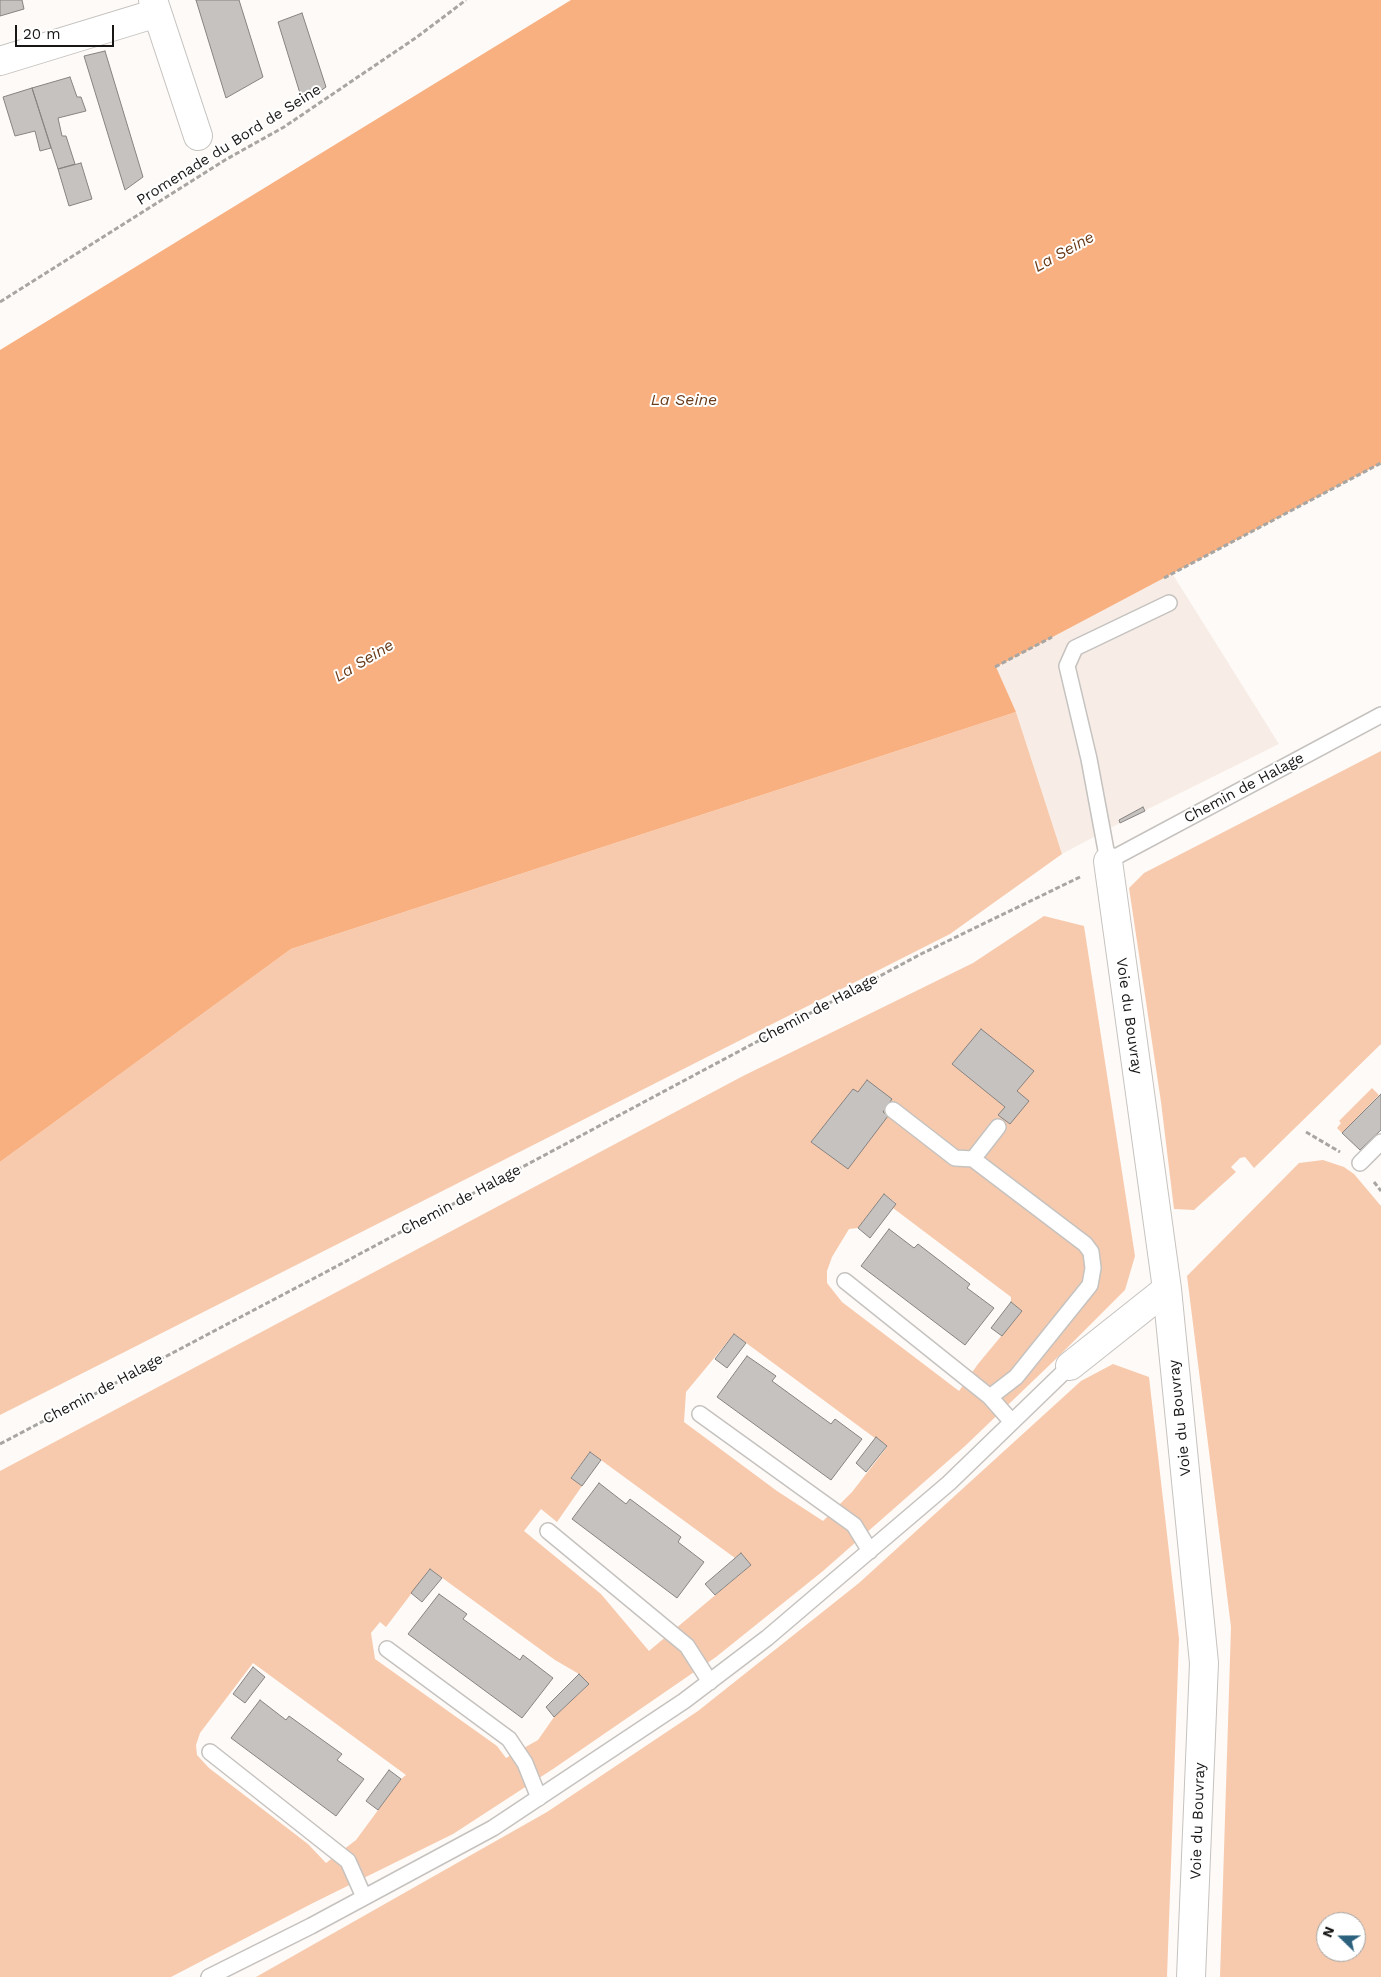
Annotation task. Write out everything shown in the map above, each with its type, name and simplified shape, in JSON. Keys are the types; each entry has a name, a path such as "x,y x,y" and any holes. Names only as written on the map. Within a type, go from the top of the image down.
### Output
{"street":[{"path":"0,61 155,6 198,136"},
{"name":"Voie du Bouvray","path":"1108,861 1167,1289 1204,1663 1191,1977"},
{"path":"1070,1366 1167,1289"}],"lane":[{"path":"1108,861 1089,759 1067,666 1075,648 1169,603"},
{"name":"Chemin de Halage","path":"1108,861 1381,715"},
{"path":"893,1110 955,1158 973,1159 1085,1244 1091,1252 1093,1268 1090,1285 1016,1378 990,1397"},
{"path":"973,1159 998,1127"},
{"path":"1360,1164 1381,1142"},
{"path":"845,1281 990,1397 1012,1422"},
{"path":"208,1977 311,1926 492,1828 684,1701 768,1638 949,1483 1070,1366"},
{"path":"700,1414 854,1525 870,1551"},
{"path":"548,1531 688,1646 710,1682"},
{"path":"388,1649 509,1739 525,1764 539,1798"},
{"path":"210,1752 348,1861 364,1898"}],"path":[{"name":"Promenade du Bord de Seine","path":"0,302 225,160 284,127 418,37 466,0"},
{"path":"1155,582 1381,463"},
{"path":"995,668 1054,636"},
{"name":"Chemin de Halage","path":"0,1444 333,1269 921,954 1088,873 1108,861"}],"shaded area":[{"path":"1172,573 1279,744 1062,854 1016,712 995,668"},
{"path":"1016,712 1062,854 950,934 0,1415 0,1162 291,949"},
{"path":"1381,751 1381,1044 1254,1168 1245,1157 1240,1158 1231,1167 1236,1172 1194,1210 1174,1209 1161,1102 1129,888 1144,873"},
{"path":"1044,916 1084,926 1135,1256 1125,1290 965,1446 823,1571 716,1657 553,1769 453,1834 313,1903 171,1977 0,1977 0,1471 743,1076 973,963","holes":["884,1194 896,1203 893,1208 1011,1297 1011,1302 1022,1311 978,1364 959,1391 842,1302 827,1283 827,1271 832,1257 849,1229 858,1228","734,1334 887,1447 852,1492 823,1521 777,1491 684,1422 686,1392","590,1452 735,1558 741,1553 751,1565 649,1651 601,1594 524,1531 541,1509 557,1522 582,1486 571,1477","430,1569 555,1660 579,1674 589,1684 554,1717 538,1740 506,1758 497,1746 375,1659 371,1633 380,1622 386,1627","253,1663 406,1775 401,1779 356,1840 326,1863 308,1844 209,1768 197,1755 196,1745 200,1733"]},
{"path":"1372,1088 1379,1095 1342,1133 1337,1128 1341,1123 1339,1121"},
{"path":"1323,1160 1344,1167 1354,1174 1381,1206 1381,1977 1220,1977 1231,1627 1187,1276 1299,1163"},
{"path":"1113,1364 1149,1377 1179,1639 1167,1977 256,1977 547,1812 698,1711 859,1583 1081,1381"}],"water":[{"name":"La Seine","path":"571,0 1381,0 1381,463 996,667 1016,712 291,949 0,1162 0,350"}],"building":[{"path":"0,0 22,0 24,9 0,16"},
{"path":"196,0 239,0 263,77 226,98"},
{"path":"302,13 326,87 303,103 278,22"},
{"path":"105,51 143,177 125,190 84,56"},
{"path":"70,77 77,97 81,97 86,111 58,118 62,136 66,136 75,164 58,169 32,88"},
{"path":"32,88 51,148 40,151 35,131 15,136 3,97"},
{"path":"81,163 92,199 69,206 58,169"},
{"path":"1143,807 1145,811 1120,823 1119,820"},
{"path":"981,1029 1034,1071 1017,1091 1029,1101 1010,1124 998,1115 1005,1107 952,1064"},
{"path":"867,1080 892,1099 883,1112 888,1116 848,1169 811,1142 853,1089 858,1092"},
{"path":"1381,1094 1381,1130 1360,1150 1342,1133"},
{"path":"884,1194 896,1204 870,1238 858,1228"},
{"path":"889,1229 914,1248 918,1244 970,1284 967,1288 994,1308 965,1345 861,1266"},
{"path":"1011,1302 1022,1311 1002,1336 991,1328"},
{"path":"734,1334 746,1343 727,1368 715,1359"},
{"path":"747,1356 776,1376 772,1381 831,1424 835,1419 862,1439 831,1480 717,1397"},
{"path":"876,1437 887,1446 866,1472 856,1463"},
{"path":"590,1452 601,1460 582,1486 571,1478"},
{"path":"599,1483 626,1504 630,1499 681,1537 678,1542 704,1562 677,1598 572,1519"},
{"path":"741,1553 751,1565 715,1595 705,1584"},
{"path":"430,1569 442,1578 422,1602 411,1593"},
{"path":"439,1594 467,1614 463,1619 520,1660 523,1655 553,1678 522,1718 408,1634"},
{"path":"253,1667 265,1677 245,1703 233,1694"},
{"path":"579,1674 589,1684 554,1717 546,1707"},
{"path":"260,1700 286,1720 289,1716 342,1754 337,1760 364,1779 336,1816 231,1738"},
{"path":"389,1770 401,1779 378,1810 366,1801"}]}
